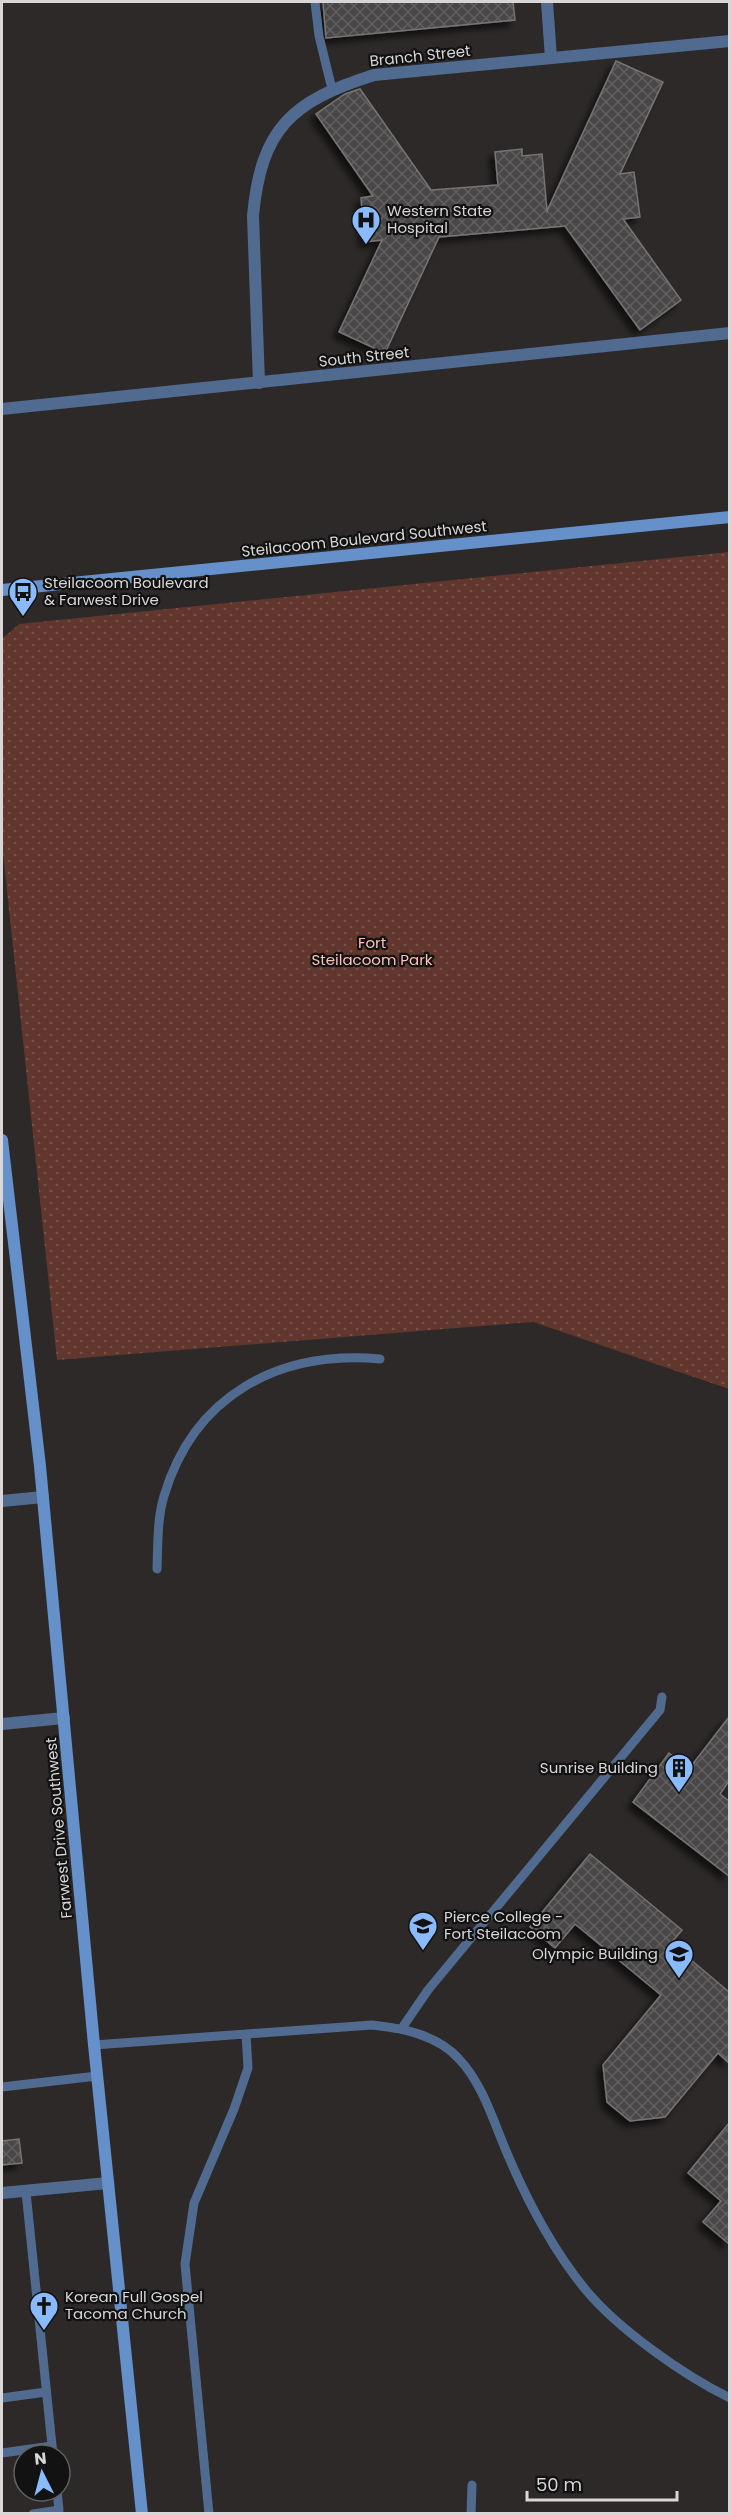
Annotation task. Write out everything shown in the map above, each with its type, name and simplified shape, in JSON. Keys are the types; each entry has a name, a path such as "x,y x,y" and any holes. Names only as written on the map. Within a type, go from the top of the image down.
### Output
{"street":[{"path":"547,2 551,58"},
{"name":"Branch Street","path":"259,383 253,216 260,166 271,141 285,122 301,108 332,89 374,75 729,41"},
{"name":"South Street","path":"2,409 729,333"},
{"name":"Steilacoom Boulevard Southwest","path":"2,590 729,517"},
{"name":"Farwest Drive Southwest","path":"2,1140 43,1497 97,2076 142,2514"},
{"path":"2,1500 43,1497"},
{"path":"2,1724 64,1718"},
{"path":"2,2193 108,2183"}],"lane":[{"path":"315,2 319,36 332,89"},
{"path":"157,1569 159,1521 164,1496 189,1442 202,1421 254,1381 282,1368 345,1356 380,1359"},
{"path":"402,2028 428,1989 660,1710 662,1697"},
{"path":"94,2045 372,2025 402,2028 439,2043 458,2057 472,2075 514,2170 561,2255 586,2290 637,2337 706,2386 729,2398"},
{"path":"209,2514 184,2277 194,2203 234,2109 248,2068 246,2034"},
{"path":"2,2087 97,2076"},
{"path":"26,2192 51,2443"},
{"path":"2,2398 46,2392"},
{"path":"471,2514 472,2485"},
{"path":"33,2514 59,2510 58,2503"}],"green space":[{"name":"Fort Steilacoom Park","path":"729,552 729,1389 533,1322 57,1360 2,844 2,639 19,624"}],"building":[{"path":"323,2 513,2 515,20 326,38"},
{"path":"616,61 663,82 620,174 634,172 640,217 623,219 681,300 640,330 565,226 439,237 385,353 339,332 382,240 365,242 361,198 373,196 316,114 345,94 360,89 431,190 498,185 495,152 522,149 522,156 542,154 547,211"},
{"name":"Sunrise Building","path":"729,1717 729,1781 720,1794 729,1801 729,1876 633,1802 669,1753 689,1769"},
{"name":"Olympic Building","path":"590,1854 682,1930 671,1943 729,1992 729,2063 718,2053 665,2117 630,2121 607,2102 603,2065 661,1995 575,1924 555,1948 530,1927"},
{"path":"729,2123 729,2244 703,2222 721,2201 688,2173"},
{"path":"19,2139 22,2163 2,2165 2,2141"}],"place":[{"name":"Western State Hospital","path":"366,246"},
{"name":"Steilacoom Boulevard & Farwest Drive","path":"23,618"},
{"name":"Sunrise Building","path":"679,1794"},
{"name":"Pierce College - Fort Steilacoom","path":"423,1952"},
{"name":"Olympic Building","path":"679,1980"},
{"name":"Korean Full Gospel Tacoma Church","path":"44,2332"}]}
